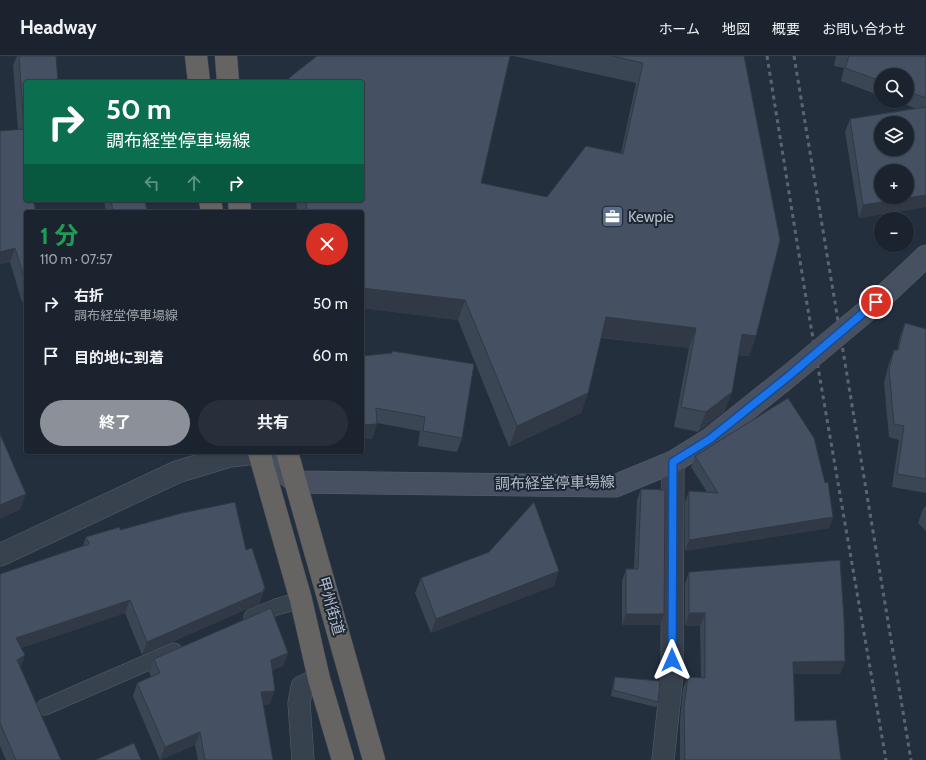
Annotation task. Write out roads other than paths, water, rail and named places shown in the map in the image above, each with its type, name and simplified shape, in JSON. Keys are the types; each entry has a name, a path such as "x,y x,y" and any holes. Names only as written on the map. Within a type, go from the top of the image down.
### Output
{"highway":[{"path":"196,56 199,80"},
{"path":"226,56 228,80"},
{"name":"甲州街道","path":"260,454 301,600 319,679 343,760"},
{"name":"甲州街道","path":"288,454 374,760"}],"main road":[{"name":"調布経堂停車場線","path":"296,482 615,486 673,462 710,439 790,375 876,302 926,256"},
{"path":"261,454 296,482"}],"street":[{"path":"0,555 177,472 230,456 244,454"},
{"path":"663,760 672,675 673,462"},
{"path":"303,760 299,702 302,687 319,679"}],"lane":[{"path":"240,622 276,607 301,600"},
{"path":"45,707 189,644"}],"railway":[{"path":"767,56 806,298 886,760"},
{"path":"794,56 911,760"}],"place":[{"name":"Kewpie","path":"612,217"}]}
